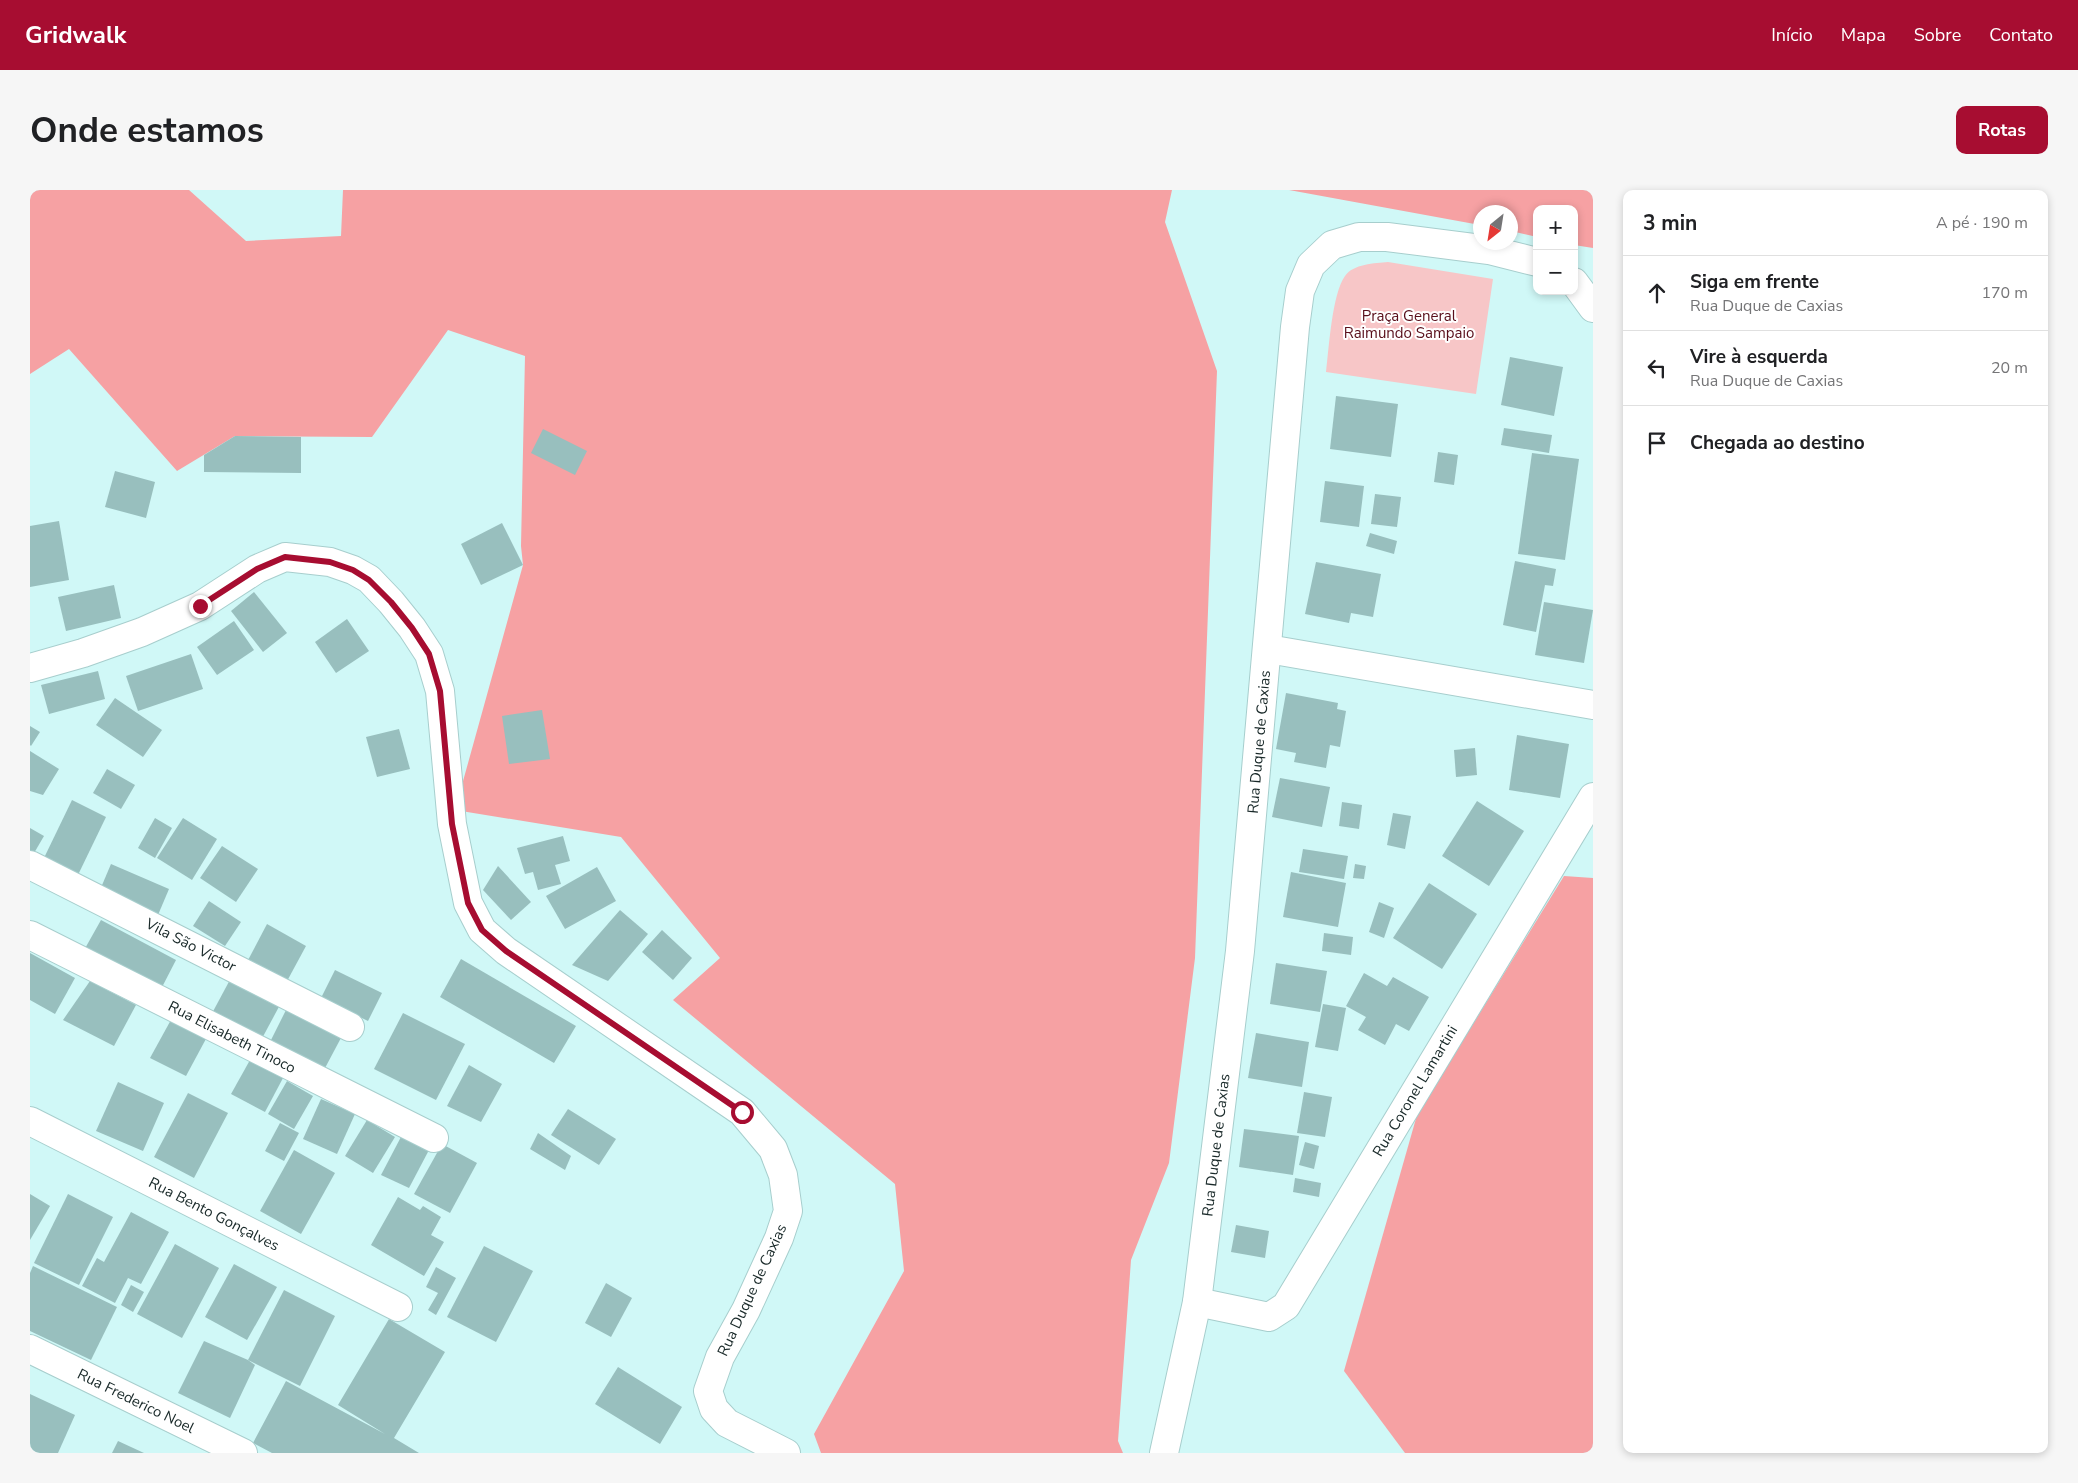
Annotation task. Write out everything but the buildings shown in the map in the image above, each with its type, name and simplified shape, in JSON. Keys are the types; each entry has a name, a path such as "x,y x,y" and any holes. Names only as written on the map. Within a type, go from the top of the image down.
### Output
{"street":[{"name":"Rua Duque de Caxias","path":"1164,1453 1197,1302 1240,951 1295,327 1300,291 1312,265 1332,245 1359,237 1387,237 1488,250 1533,261"},
{"path":"1578,287 1593,308"},
{"name":"Rua Duque de Caxias","path":"30,668 83,653 142,632 200,606 257,569 285,557 330,562 353,570 369,580 391,602 412,628 429,654 440,691 452,824 468,903 482,930 506,951 742,1112 773,1148 783,1176 788,1211 779,1238 746,1310 720,1357 708,1391 714,1409 727,1423 786,1453"},
{"path":"1268,649 1593,705"},
{"name":"Rua Coronel Lamartini","path":"1197,1302 1269,1317 1286,1306 1593,797"},
{"name":"Vila São Victor","path":"30,865 350,1027"},
{"name":"Rua Elisabeth Tinoco","path":"30,935 434,1138"},
{"name":"Rua Bento Gonçalves","path":"30,1121 398,1307"},
{"name":"Rua Frederico Noel","path":"30,1349 243,1453"}],"green space":[{"name":"Praça General Raimundo Sampaio","path":"1388,262 1493,279 1476,394 1326,372 1334,308 1345,276 1353,269 1359,267"}],"shaded area":[{"path":"30,190 189,190 246,241 341,236 343,190 1172,190 1165,222 1217,371 1195,958 1169,1163 1131,1260 1118,1441 1123,1453 821,1453 814,1434 904,1271 895,1184 673,1000 720,958 621,837 455,810 523,565 521,546 525,356 448,330 372,437 235,436 177,471 69,349 30,374"},
{"path":"1289,190 1593,190 1593,248 1578,246 1578,205 1533,205 1533,236 1518,233 1518,205 1473,205 1473,224"},
{"path":"1564,876 1593,878 1593,1453 1405,1453 1344,1371 1417,1115"}],"route":[{"path":"200,606 257,569 285,557 330,562 353,570 369,580 391,602 412,628 429,654 440,691 452,824 468,903 482,930 506,951 742,1112"}]}
